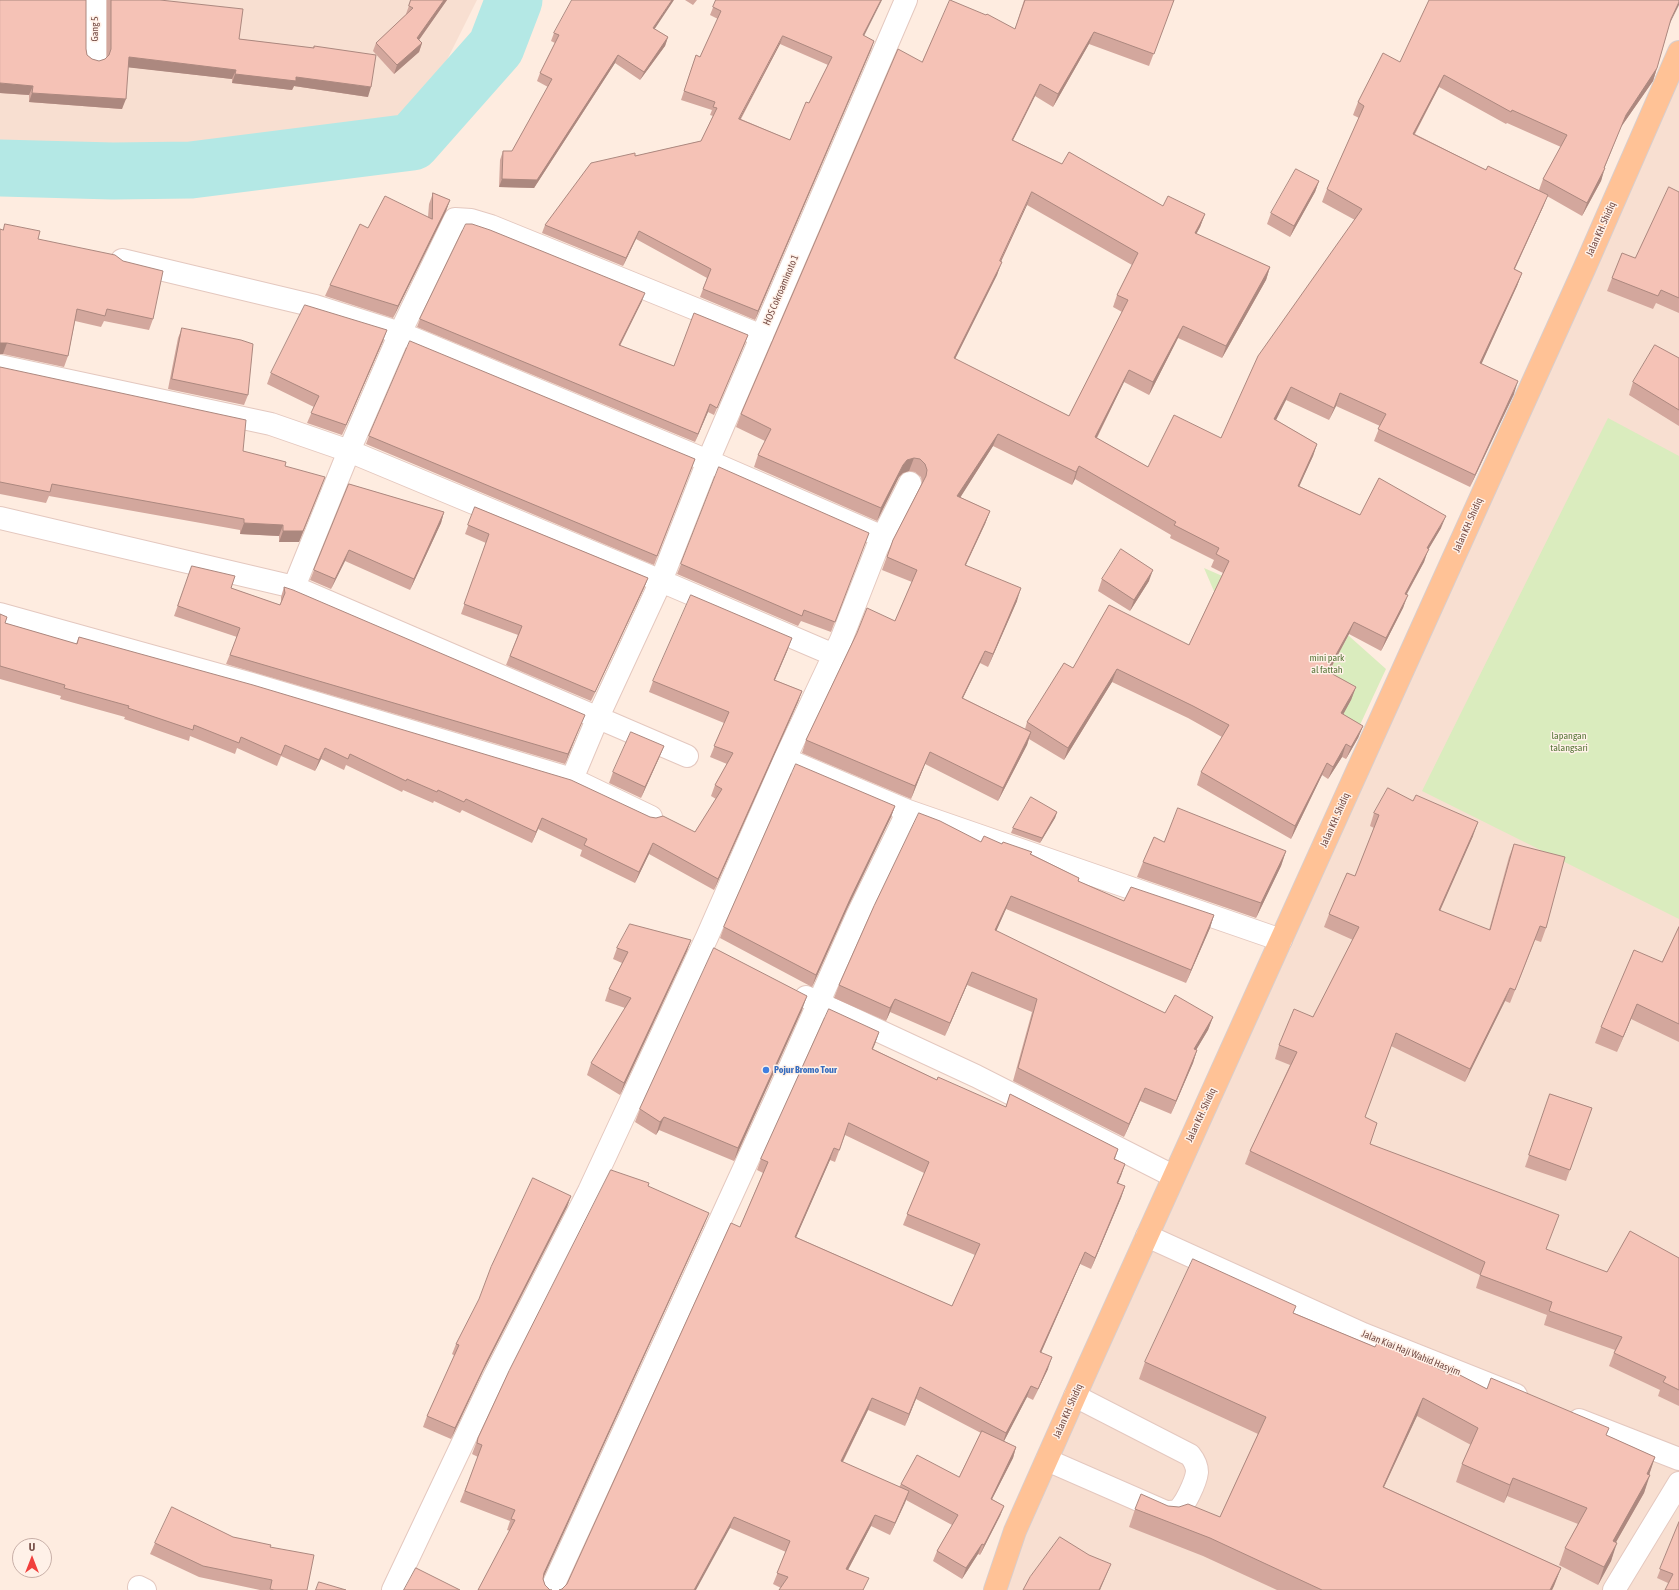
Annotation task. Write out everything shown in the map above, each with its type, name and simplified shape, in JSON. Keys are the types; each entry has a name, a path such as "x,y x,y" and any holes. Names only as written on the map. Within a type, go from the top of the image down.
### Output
{"main road":[{"name":"Jalan KH. Shidiq","path":"994,1590 1015,1531 1046,1460 1585,267 1679,52"}],"street":[{"name":"Gang 5","path":"95,0 95,58"},
{"name":"HOS Cokroaminoto 1","path":"572,779 598,717 661,581 708,461 906,0"},
{"path":"294,587 349,451 400,333 455,219 471,220 491,226 762,336"},
{"path":"122,260 315,306 400,333 708,461 883,537"},
{"path":"0,366 271,424 349,451 834,655"},
{"path":"393,1590 494,1377 589,1191 704,944 784,759 841,640 883,537 910,483"},
{"path":"0,518 294,587 687,756"},
{"path":"0,614 252,684 572,779 651,817"},
{"path":"784,759 908,811 1281,940"},
{"path":"551,1590 778,1094 858,914 908,811"},
{"path":"704,944 724,954"},
{"path":"791,990 818,1004 976,1076 1173,1176"},
{"name":"Jalan Kiai Haji Wahid Hasyim","path":"1147,1236 1258,1285 1363,1334 1534,1403"},
{"path":"1046,1460 1166,1512 1176,1511 1183,1506 1193,1485 1197,1473 1196,1463 1190,1455 1075,1396"},
{"path":"1563,1414 1679,1459"},
{"path":"1614,1590 1679,1483"}],"shaded area":[{"path":"0,0 477,0 434,86 380,134 277,145 132,151 0,145"},
{"path":"1679,53 1679,1590 999,1590"}],"green space":[{"name":"lapangan talangsari","path":"1608,418 1679,456 1679,919 1422,791"},
{"name":"mini park al fattah","path":"1204,568 1298,609 1349,636 1386,669 1359,727 1238,647"}],"building":[{"path":"0,0 86,0 87,55 92,59 99,61 105,59 109,55 111,49 111,0 160,0 243,9 239,39 314,48 314,46 376,55 371,87 296,77 296,81 235,74 236,70 129,57 126,99 32,93 33,86 0,83"},
{"path":"411,0 444,0 417,38 422,43 397,65 376,43 413,8 409,6"},
{"path":"572,0 672,0 653,28 668,37 644,72 618,55 537,180 502,179 503,151 512,151 552,79 540,73 559,35 554,33"},
{"path":"716,0 881,0 863,35 874,41 758,311 703,289 711,269 639,231 626,258 545,225 591,163 635,153 635,156 701,141 717,108 713,107 715,102 684,91 696,55 700,57 721,11 713,7","holes":["783,36 832,57 809,103 806,102 790,140 739,119"]},
{"path":"950,0 986,15 987,14 1015,29 1025,0 1174,0 1154,54 1094,32 1058,94 1040,84 1012,140 1062,164 1069,152 1163,206 1168,196 1205,214 1195,233 1270,267 1226,346 1183,326 1153,382 1129,370 1095,437 1148,467 1174,415 1221,438 1258,356 1362,209 1327,189 1364,106 1358,102 1383,53 1400,62 1429,0 1679,0 1671,19 1657,68 1626,115 1605,168 1587,203 1543,179 1567,135 1512,110 1511,112 1444,75 1413,134 1486,170 1488,166 1548,195 1514,269 1522,273 1480,363 1518,381 1475,475 1378,429 1386,414 1340,393 1334,408 1291,387 1274,419 1317,444 1298,486 1360,515 1379,478 1446,516 1427,548 1429,549 1405,594 1408,595 1386,638 1354,622 1327,671 1356,687 1341,713 1363,726 1351,747 1346,744 1333,767 1327,763 1295,826 1201,772 1229,725 1117,669 1068,748 1027,722 1064,663 1073,668 1109,605 1189,645 1229,561 1216,554 1219,548 1174,525 1176,522 1079,466 1076,472 998,434 957,496 990,511 965,565 1021,588 993,654 985,651 962,698 1031,732 1003,788 930,752 915,786 806,740 857,633 867,608 895,621 917,570 887,557 893,540 926,476 927,470 925,464 920,459 914,458 907,460 881,508 758,455 771,429 741,414 898,49 922,62","holes":["1032,192 1138,253 1117,295 1128,300 1069,416 954,358 1002,262 1000,261"]},
{"path":"1296,169 1319,181 1294,226 1271,213"},
{"path":"1669,187 1679,192 1679,298 1661,290 1658,296 1612,278 1622,253 1635,258"},
{"path":"433,193 450,200 398,306 330,285 360,224 368,228 385,196 432,219"},
{"path":"5,224 40,231 38,239 115,255 123,261 163,271 153,319 107,309 105,316 77,309 68,356 7,343 0,343 0,229 3,230"},
{"path":"466,224 472,224 490,230 645,293 619,345 674,366 694,313 748,335 717,408 710,404 698,434 420,319"},
{"path":"305,305 387,330 346,425 311,413 319,396 271,373"},
{"path":"182,328 241,340 253,344 248,395 172,379"},
{"path":"410,341 695,459 657,556 369,436"},
{"path":"1655,345 1679,358 1679,410 1633,382"},
{"path":"0,367 246,420 243,451 286,462 285,466 325,477 303,531 283,531 283,525 244,523 244,519 52,484 50,492 0,482"},
{"path":"719,467 869,533 835,622 804,610 802,616 681,564"},
{"path":"349,484 444,512 414,579 349,550 335,579 314,570"},
{"path":"475,507 648,578 595,692 510,656 522,626 464,604 489,534 468,525"},
{"path":"1121,549 1153,570 1134,600 1102,579"},
{"path":"192,566 235,576 231,588 280,605 285,593 284,587 293,590 585,715 568,754 230,655 240,628 178,606"},
{"path":"691,595 792,638 774,680 802,691 718,879 653,843 639,872 584,845 587,839 542,818 536,832 466,799 464,802 438,790 437,792 407,779 406,781 350,754 348,759 325,748 319,760 285,745 281,755 241,737 239,743 194,725 193,730 128,708 129,706 64,688 65,685 0,666 0,614 7,617 5,623 77,644 79,637 253,685 571,780 650,817 656,818 663,816 695,832 722,789 715,785 733,753 714,746 729,712 653,681"},
{"path":"631,732 664,746 645,787 613,772"},
{"path":"796,764 895,806 851,897 816,975 724,927"},
{"path":"1388,788 1413,801 1416,795 1478,822 1439,910 1490,930 1514,844 1565,857 1546,928 1540,926 1515,990 1510,988 1470,1069 1396,1033 1365,1117 1377,1123 1370,1144 1559,1215 1546,1249 1607,1272 1630,1231 1679,1258 1679,1390 1663,1382 1666,1377 1614,1353 1622,1337 1549,1311 1552,1302 1480,1275 1485,1262 1250,1151 1297,1052 1279,1045 1294,1009 1313,1017 1359,927 1329,914 1347,873 1355,876 1379,815 1374,813"},
{"path":"1031,797 1057,812 1042,838 1013,828"},
{"path":"1178,808 1286,851 1261,903 1143,862 1154,837 1164,842"},
{"path":"919,813 940,821 981,842 984,836 1002,844 1003,842 1032,852 1030,854 1079,878 1078,881 1124,901 1131,887 1214,915 1191,970 1011,896 995,930 1165,1013 1175,995 1213,1017 1194,1049 1197,1050 1176,1101 1145,1088 1129,1124 1018,1068 1037,999 972,972 950,1023 895,999 890,1008 839,985 874,906"},
{"path":"630,924 691,940 624,1083 591,1063 631,998 609,989 628,952 617,948"},
{"path":"1679,927 1679,1024 1637,1004 1623,1037 1601,1027 1634,950 1662,962"},
{"path":"714,948 807,996 738,1148 664,1117 660,1122 640,1109"},
{"path":"829,1009 879,1032 872,1049 937,1080 938,1077 1006,1107 1010,1094 1118,1149 1114,1159 1125,1164 1117,1183 1125,1186 1095,1258 1085,1252 1040,1352 1052,1357 1038,1389 1031,1386 1006,1433 920,1387 909,1414 872,1398 841,1461 909,1491 895,1523 875,1515 846,1569 869,1578 863,1590 779,1590 788,1577 777,1573 790,1541 734,1517 694,1590 559,1590 567,1584 731,1223 740,1227 768,1162 761,1159","holes":["849,1123 929,1162 907,1214 980,1244 952,1306 795,1237 834,1148 839,1150"]},
{"path":"1550,1094 1592,1108 1570,1170 1529,1155"},
{"path":"611,1170 649,1183 648,1186 709,1213 544,1573 543,1579 545,1585 550,1590 478,1590 515,1520 511,1519 515,1510 465,1491 482,1445 477,1443 478,1438 509,1371"},
{"path":"533,1178 571,1196 487,1361 455,1428 427,1416 459,1345 456,1344 479,1299 491,1267"},
{"path":"1193,1259 1296,1306 1293,1313 1375,1347 1378,1341 1452,1375 1454,1372 1487,1389 1491,1378 1609,1428 1606,1435 1655,1457 1647,1474 1650,1475 1613,1541 1617,1543 1604,1567 1565,1548 1587,1508 1513,1478 1510,1485 1462,1464 1478,1428 1423,1398 1383,1487 1561,1568 1550,1590 1322,1590 1210,1538 1135,1509 1141,1494 1168,1506 1179,1507 1188,1504 1220,1517 1266,1417 1145,1362"},
{"path":"982,1431 1016,1447 991,1499 1004,1506 984,1545 982,1544 966,1568 937,1551 958,1515 901,1484 917,1455 959,1477"},
{"path":"172,1507 233,1537 271,1545 270,1547 314,1555 307,1590 270,1589 272,1580 203,1566 155,1543"},
{"path":"1679,1522 1679,1590 1665,1590 1673,1574 1660,1569"},
{"path":"1060,1537 1089,1555 1111,1564 1099,1590 1023,1590 1030,1577"},
{"path":"416,1568 460,1590 404,1590"},
{"path":"319,1582 346,1590 316,1590"}],"waterway":[{"path":"0,168 113,171 191,170 412,142 496,47 514,0"}],"place":[{"name":"Pojur Bromo Tour","path":"766,1070"}]}
